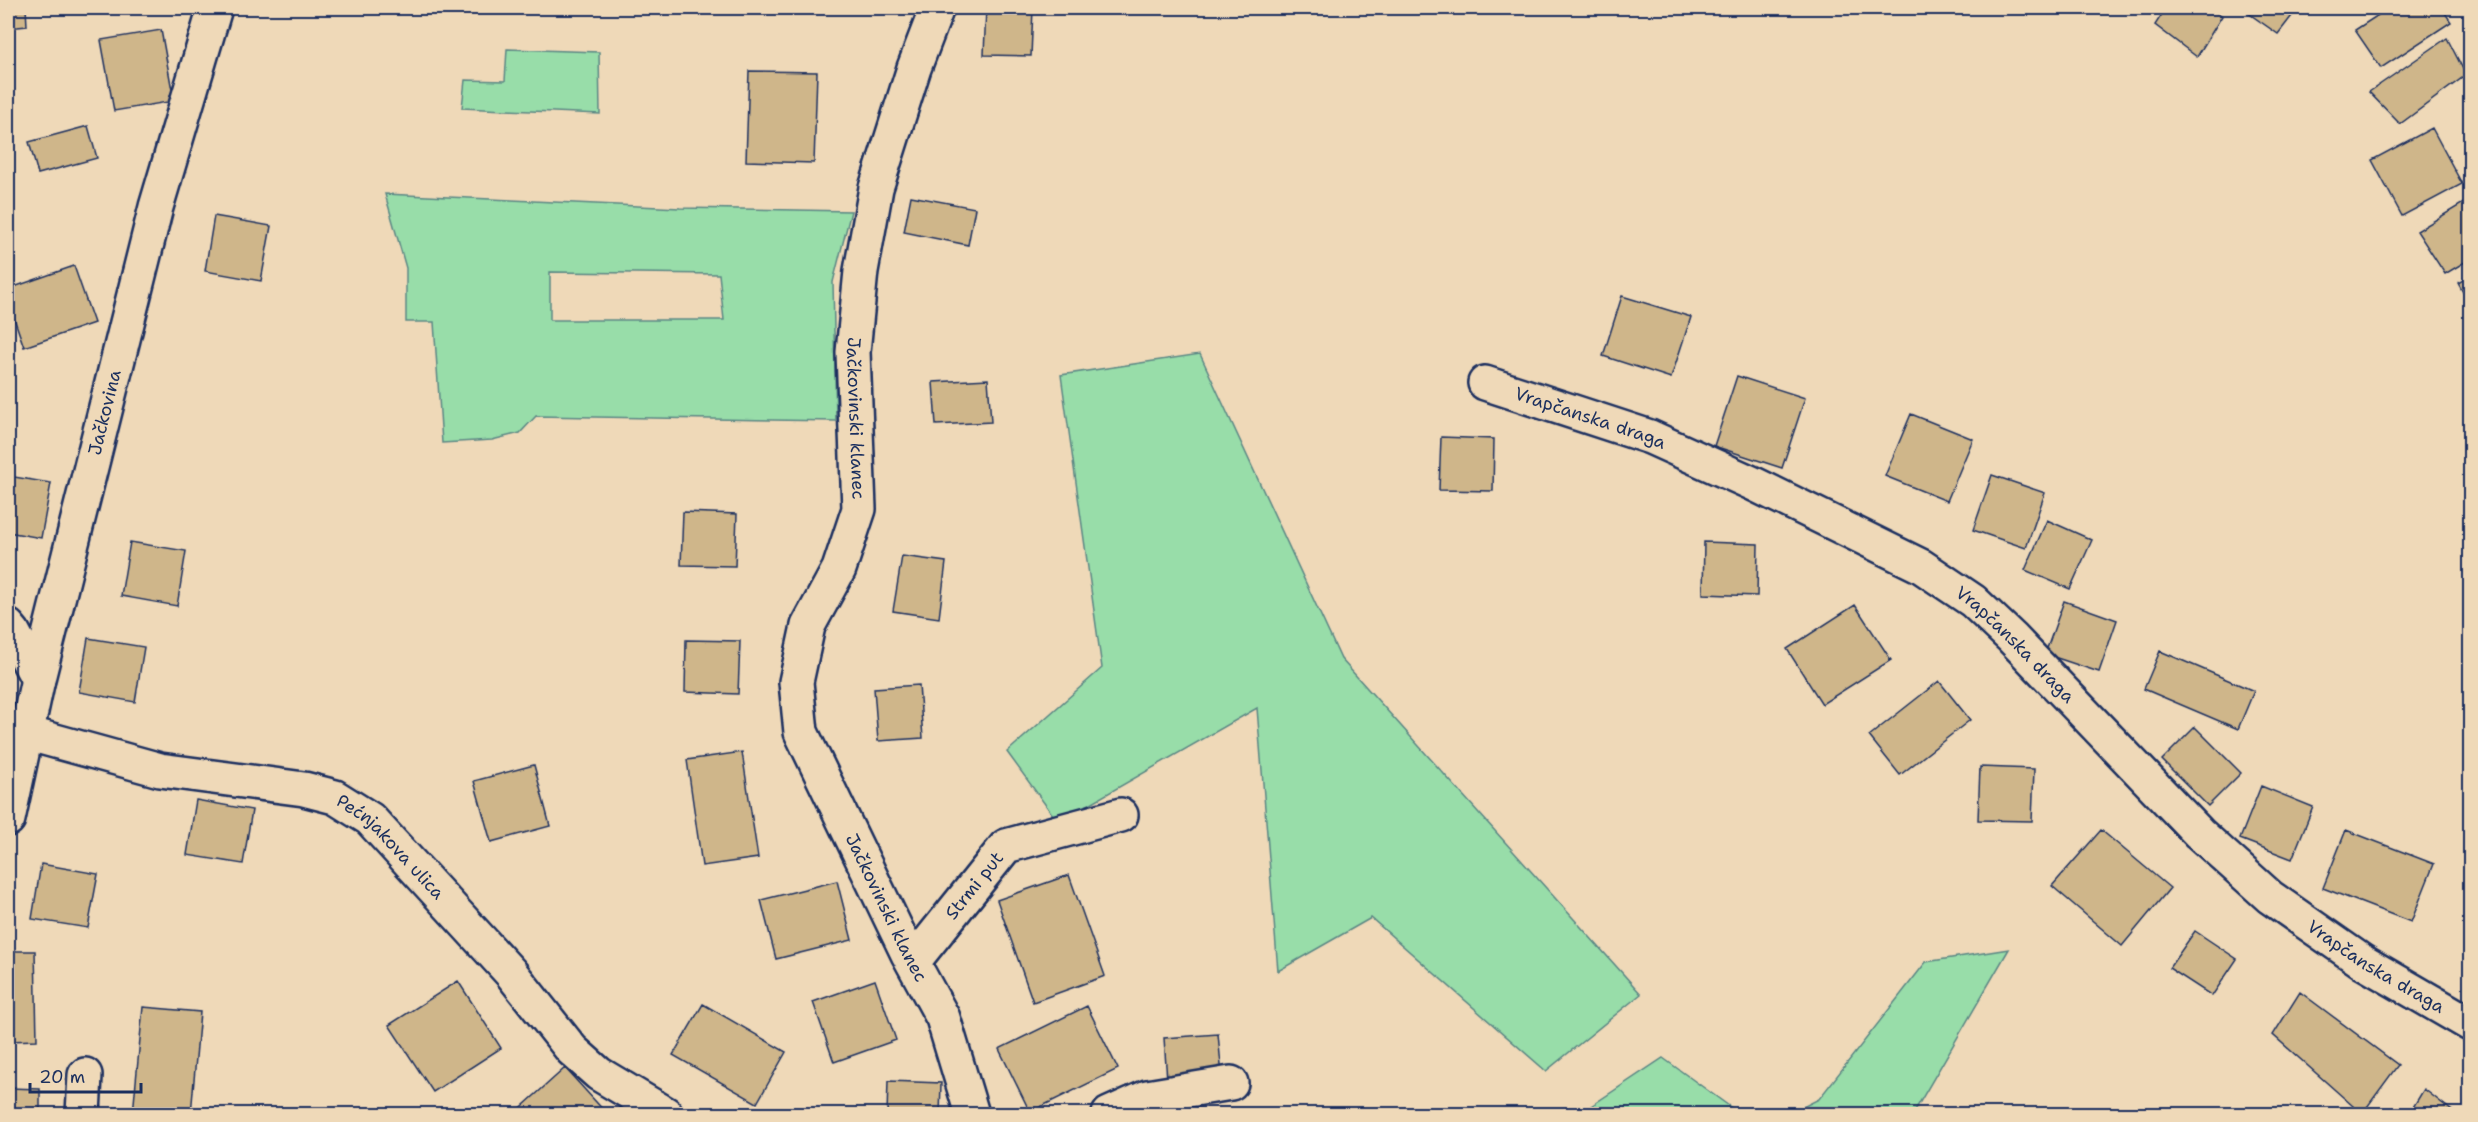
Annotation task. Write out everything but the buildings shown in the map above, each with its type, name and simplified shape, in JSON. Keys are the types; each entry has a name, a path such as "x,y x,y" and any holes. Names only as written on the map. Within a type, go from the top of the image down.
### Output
{"street":[{"name":"Jačkovina","path":"8,819 18,730 38,679 156,207 215,8"},
{"name":"Jačkovinski klanec","path":"937,8 914,68 876,189 861,271 853,352 859,509 839,568 807,626 796,682 801,732 913,962 943,1018 972,1114"},
{"name":"Vrapčanska draga","path":"1485,383 1650,437 1754,484 1921,566 1973,601 2012,638 2199,833 2270,897 2363,962 2470,1024"},
{"path":"8,626 38,679"},
{"name":"Pećnjakova ulica","path":"18,730 159,770 304,789 335,798 349,805 370,819 511,973 572,1050 599,1074 666,1114"},
{"name":"Strmi put","path":"913,962 1005,846 1121,815"},
{"path":"82,1114 85,1074"},
{"path":"1109,1114 1147,1097 1231,1083"}],"green space":[{"path":"507,49 599,52 600,114 462,108 465,80 505,81"},
{"path":"385,194 680,208 851,211 833,282 836,421 536,416 520,433 492,440 442,443 434,322 406,322 406,268","holes":["550,272 719,274 724,320 550,320"]},
{"path":"1200,354 1341,659 1641,994 1546,1071 1371,918 1278,971 1257,708 1058,822 1007,752 1102,668 1061,375"},
{"path":"2009,949 1913,1114 1789,1114 1819,1099 1926,962"},
{"path":"1663,1058 1740,1114 1597,1114 1588,1108"}]}
